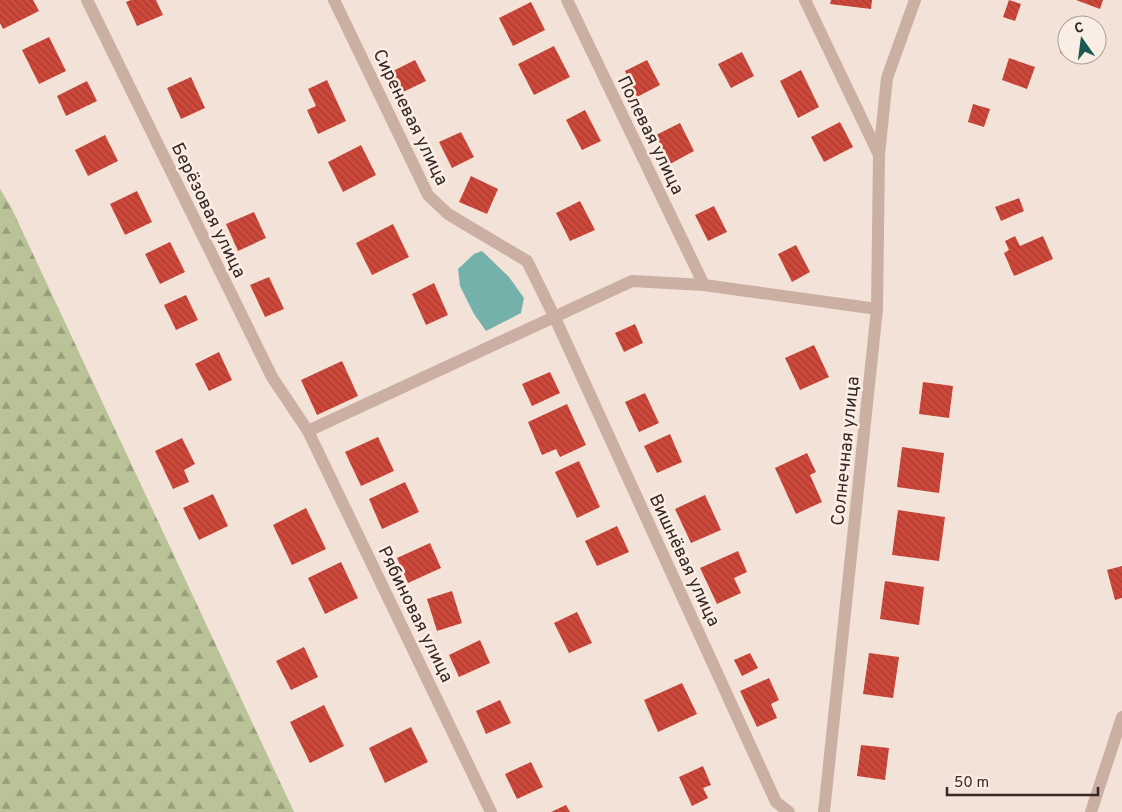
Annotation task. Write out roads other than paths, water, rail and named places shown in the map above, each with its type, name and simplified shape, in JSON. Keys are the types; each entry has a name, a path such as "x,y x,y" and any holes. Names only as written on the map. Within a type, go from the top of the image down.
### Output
{"street":[{"name":"Берёзовая улица","path":"87,0 272,378 308,431"},
{"name":"Сиреневая улица","path":"334,0 428,195 448,214 527,261 555,318"},
{"name":"Полевая улица","path":"567,0 704,285"},
{"path":"805,0 879,155"},
{"name":"Солнечная улица","path":"824,812 877,309 879,155 887,78 915,0"},
{"path":"308,431 632,281 704,285 877,309"},
{"name":"Вишнёвая улица","path":"555,318 776,802 789,812"},
{"name":"Рябиновая улица","path":"308,431 491,812"},
{"path":"1091,812 1122,717"}],"water":[{"path":"482,251 509,277 524,298 521,313 486,331 474,314 460,286 458,269 474,254"}]}
